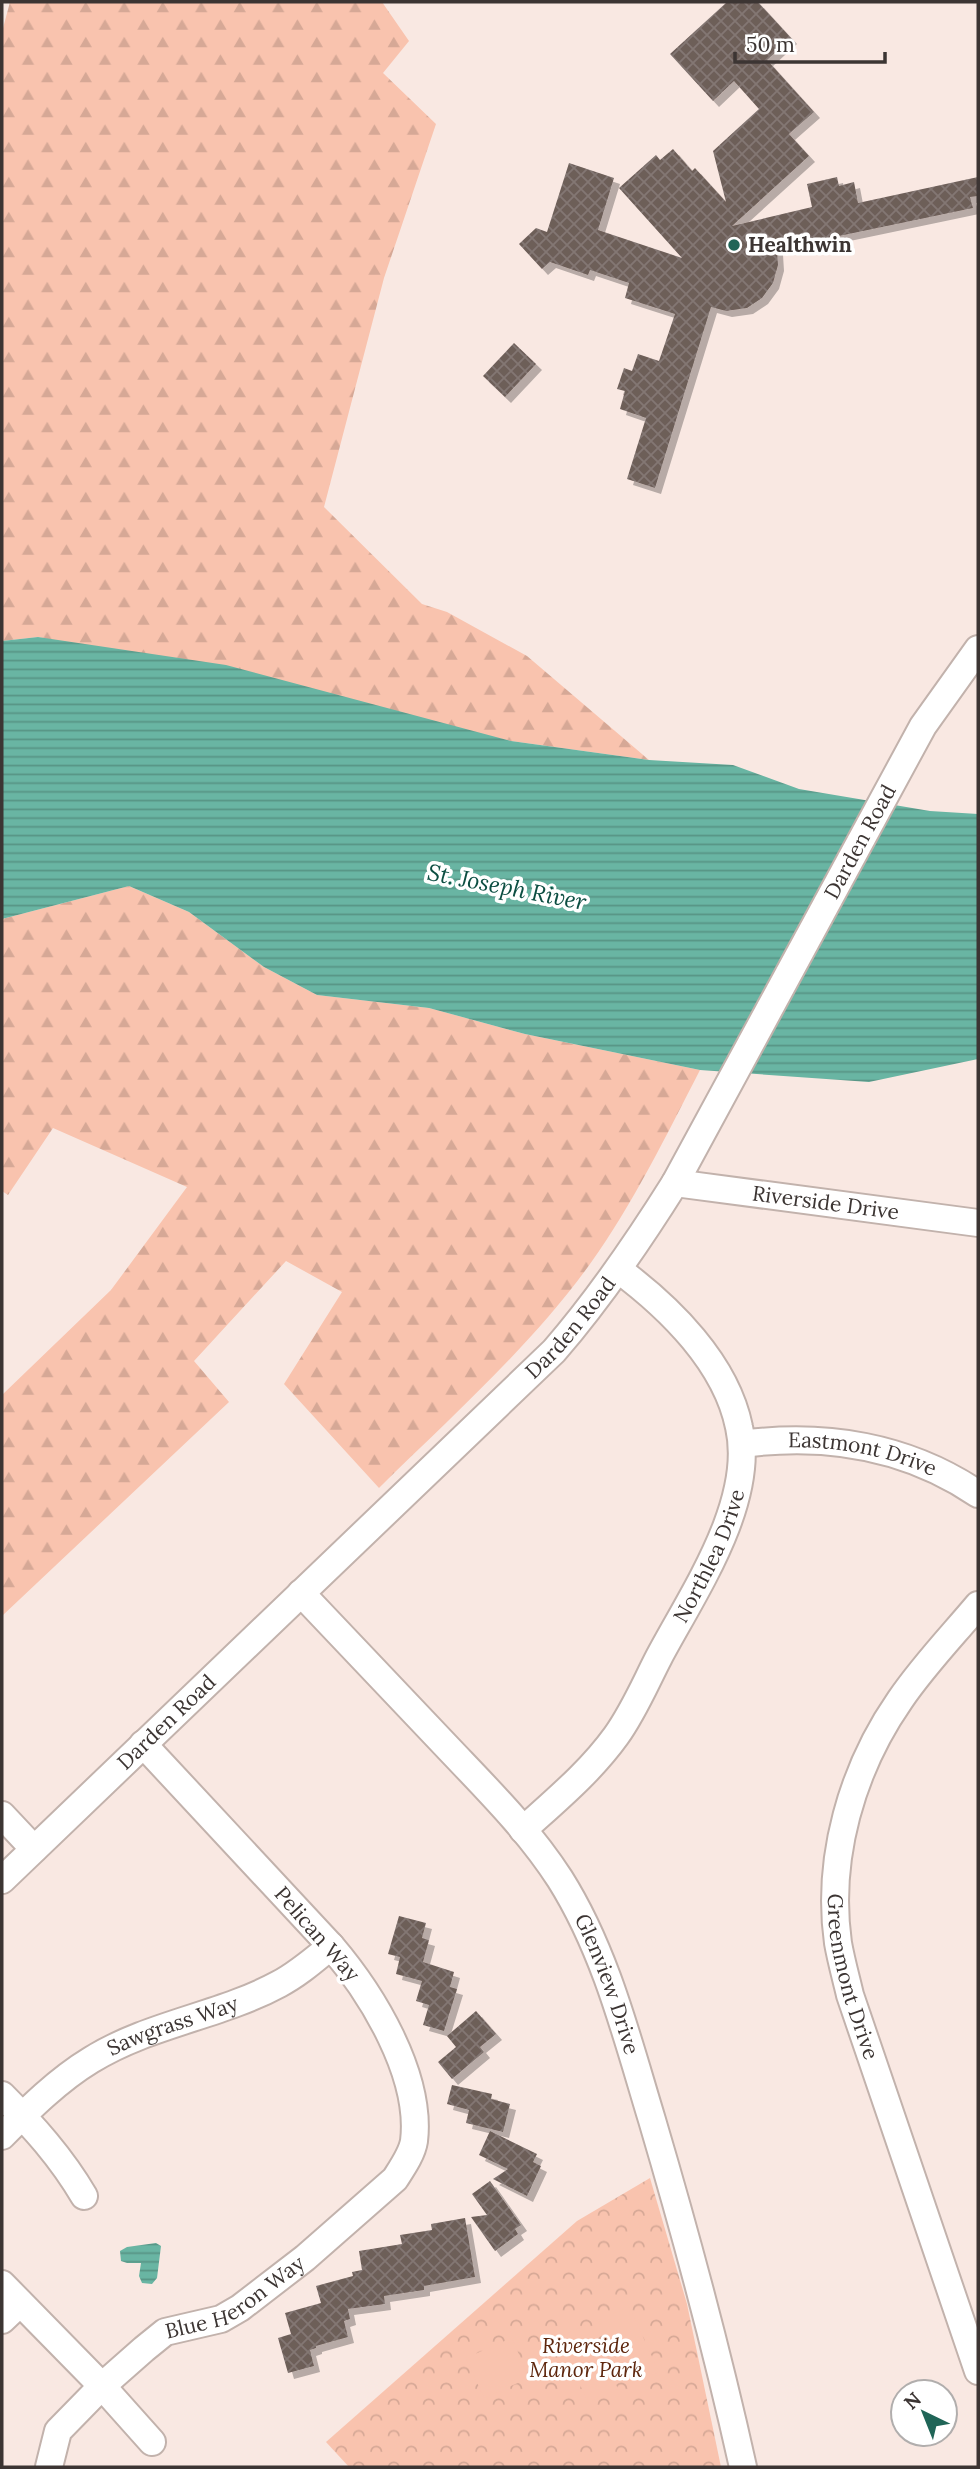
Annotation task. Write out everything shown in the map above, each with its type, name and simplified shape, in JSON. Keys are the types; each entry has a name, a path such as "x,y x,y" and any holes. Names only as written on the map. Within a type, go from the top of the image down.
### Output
{"street":[{"name":"Darden Road","path":"2,1880 554,1351 594,1304 675,1183 923,726 978,649"},
{"name":"Riverside Drive","path":"675,1183 978,1223"},
{"name":"Northlea Drive","path":"523,1829 587,1772 616,1736 640,1698 725,1533 740,1473 742,1444 739,1425 721,1380 705,1356 655,1299 619,1270"},
{"name":"Eastmont Drive","path":"742,1444 809,1439 868,1447 894,1453 940,1472 978,1493"},
{"name":"Glenview Drive","path":"301,1593 523,1829 560,1880 581,1918 618,2006 696,2270 743,2467"},
{"name":"Greenmont Drive","path":"978,1605 899,1701 862,1768 843,1830 836,1913 838,1942 849,1995 978,2371"},
{"name":"Pelican Way","path":"143,1744 331,1946 371,2000 390,2035 405,2074 414,2116 414,2143 406,2163"},
{"path":"2,1815 34,1849"},
{"name":"Sawgrass Way","path":"2,2136 63,2079 92,2059 132,2039 280,1984 305,1968 331,1946"},
{"path":"2,2095 47,2141 70,2171 84,2196"},
{"name":"Blue Heron Way","path":"49,2467 58,2431 102,2386 165,2332 221,2319 264,2291 375,2198 395,2179 406,2163"},
{"path":"6,2296 102,2386 152,2442"}],"green space":[{"path":"10,2 382,2 409,41 383,73 436,124 384,278 324,507 422,604 447,612 527,656 649,760 511,741 38,637 2,641 2,32"},
{"path":"129,886 189,912 264,967 317,995 429,1008 525,1034 700,1070 621,1218 567,1295 489,1380 379,1488 284,1384 342,1292 286,1261 194,1361 229,1402 2,1616 2,1395 111,1290 187,1187 53,1128 8,1195 2,1191 2,919"},
{"name":"Riverside Manor Park","path":"650,2178 687,2304 721,2467 349,2467 326,2442 577,2221"},
{"path":"629,2306 659,2372 628,2385 599,2320"},
{"path":"589,2324 618,2389 588,2403 559,2337"},
{"path":"512,2338 529,2378 484,2398 466,2358"}],"water":[{"name":"St. Joseph River","path":"38,637 226,665 511,741 649,760 733,765 799,789 930,811 978,814 978,1059 869,1082 700,1070 525,1034 429,1008 317,995 264,967 189,912 129,886 2,919 2,641"},
{"path":"156,2243 161,2246 157,2278 152,2284 142,2283 139,2276 141,2263 121,2261 120,2251 127,2247"}],"building":[{"name":"Healthwin","path":"727,2 758,2 791,38 767,60 814,112 789,134 809,156 732,226 812,207 807,184 837,177 839,186 854,182 858,203 978,177 978,196 970,197 973,208 777,249 778,265 773,283 762,298 747,308 726,311 711,307 655,488 627,479 646,418 620,409 625,391 617,389 624,368 632,371 638,354 659,361 675,314 625,298 629,283 590,270 588,275 550,262 542,269 519,244 536,228 547,232 569,163 614,178 598,230 682,258 619,188 656,155 660,160 673,149 692,171 695,168 726,202 713,151 759,109 734,81 713,101 670,54"},
{"path":"514,343 536,364 505,397 483,376"},
{"path":"399,1916 426,1923 422,1938 429,1940 423,1962 454,1972 450,1987 457,1989 444,2031 423,2025 429,2005 416,2001 422,1981 396,1974 400,1957 388,1954"},
{"path":"476,2011 496,2034 480,2047 484,2052 452,2079 438,2062 456,2047 447,2036"},
{"path":"452,2085 492,2094 491,2099 510,2104 503,2132 466,2123 469,2110 447,2104"},
{"path":"490,2131 537,2154 533,2162 541,2166 527,2196 493,2179 508,2169 479,2155"},
{"path":"490,2181 521,2225 515,2229 518,2234 495,2251 471,2217 487,2215 472,2194"},
{"path":"465,2218 475,2277 424,2286 424,2290 384,2296 385,2304 348,2309 350,2319 344,2321 348,2337 316,2346 310,2350 314,2366 288,2373 278,2338 291,2334 285,2313 321,2303 316,2286 353,2276 352,2272 362,2270 359,2251 402,2244 400,2235 432,2230 431,2224"}],"place":[{"name":"Healthwin","path":"734,245"}]}
